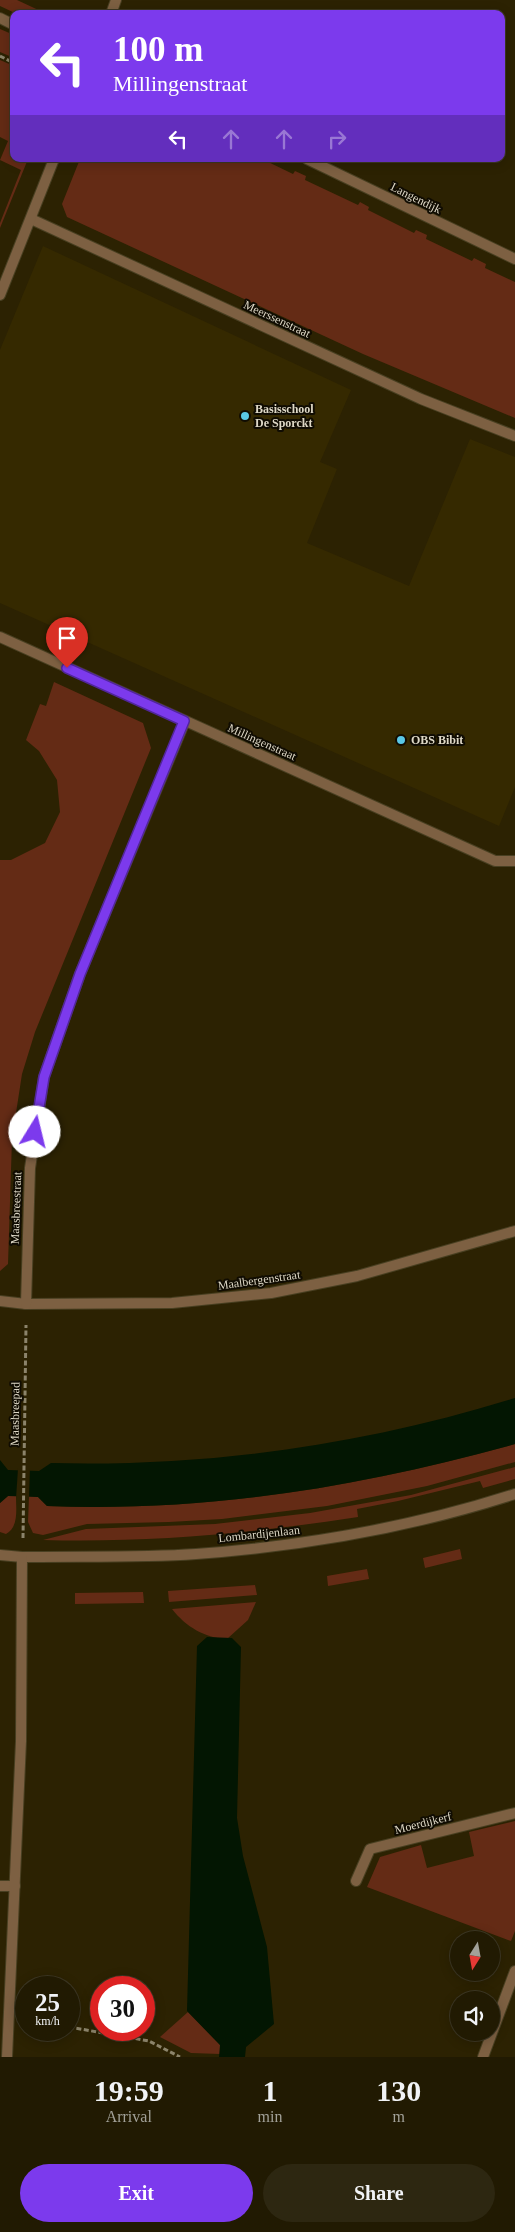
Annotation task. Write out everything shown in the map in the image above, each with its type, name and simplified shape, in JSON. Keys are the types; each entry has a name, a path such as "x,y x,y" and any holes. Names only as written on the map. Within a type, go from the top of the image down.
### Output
{"street":[{"path":"0,295 53,162"},
{"name":"Langendijk","path":"313,162 515,259"},
{"name":"Meerssenstraat","path":"31,219 420,400 515,436"},
{"name":"Millingenstraat","path":"0,637 495,861 515,861"},
{"name":"Maasbreestraat","path":"26,1304 30,1168 44,1077 80,974 184,721"},
{"name":"Maalbergenstraat","path":"0,1301 26,1304 172,1303 271,1293 357,1276 515,1231"},
{"name":"Lombardijenlaan","path":"0,1555 22,1557 196,1554 331,1539 474,1508 515,1494"},
{"path":"7,2057 21,1741 22,1557"},
{"name":"Moerdijkerf","path":"356,1880 370,1849 515,1813"},
{"path":"0,1886 15,1886"},
{"path":"483,2057 515,1971"}],"path":[{"name":"Maasbreepad","path":"23,1524 26,1304"},
{"path":"80,2029 150,2041 180,2057"}],"shaded area":[{"path":"0,0 17,0 38,10 10,11 0,6"},
{"path":"0,29 10,33 10,56 0,52"},
{"path":"0,60 10,64 10,162 27,162 0,228 0,223 21,170 0,160 8,141 0,137"},
{"path":"79,162 268,162 293,174 295,171 306,176 305,180 358,205 360,202 369,207 368,210 414,233 416,230 427,235 426,239 472,261 474,258 486,264 485,268 515,282 515,418 363,354 67,217 62,204"},
{"path":"43,246 351,390 320,462 337,469 307,543 409,586 470,439 515,457 515,787 499,826 0,603 0,350"},
{"path":"54,682 143,723 151,748 35,1032 22,1074 12,1139 8,1264 0,1271 0,860 11,860 45,843 60,812 57,780 39,751 26,740 40,704 46,706"},
{"path":"515,1398 515,1444 399,1473 283,1493 166,1505 107,1507 47,1506 38,1497 8,1496 0,1503 0,1460 8,1470 39,1471 51,1463 110,1463 227,1457 285,1450 401,1429"},
{"path":"515,1444 515,1462 427,1486 327,1506 222,1519 87,1524 43,1535 33,1533 28,1522 29,1496 38,1497 47,1506 107,1507 225,1500 341,1484 399,1473"},
{"path":"515,1467 515,1479 483,1488 480,1481 357,1509 358,1517 280,1528 201,1536 83,1541 43,1540 86,1529 215,1524 310,1513 411,1495"},
{"path":"8,1496 16,1496 16,1512 13,1527 6,1534 0,1532 0,1503"},
{"path":"460,1549 462,1559 425,1568 423,1558"},
{"path":"367,1569 369,1579 328,1586 327,1576"},
{"path":"255,1585 257,1595 169,1602 168,1591"},
{"path":"143,1592 144,1603 75,1604 75,1593"},
{"path":"256,1602 248,1620 227,1639 204,1634 196,1630 183,1621 172,1609"},
{"path":"207,1637 232,1638 241,1647 237,1818 243,1856 267,1947 274,2024 246,2047 245,2057 219,2057 220,2045 187,2011 197,1646"},
{"path":"515,1821 515,1931 511,1941 500,1937 500,1931 484,1931 367,1887 380,1857 421,1845 427,1868 474,1856 469,1832"},
{"path":"188,2012 220,2045 220,2054 191,2053 160,2037"}],"pier":[{"path":"18,1468 30,1468 29,1499 16,1499"}],"place":[{"name":"Basisschool De Sporckt","path":"245,416"},
{"name":"OBS Bibit","path":"401,740"}],"route":[{"path":"35,1132 44,1077 80,974 184,721 67,668"}]}
